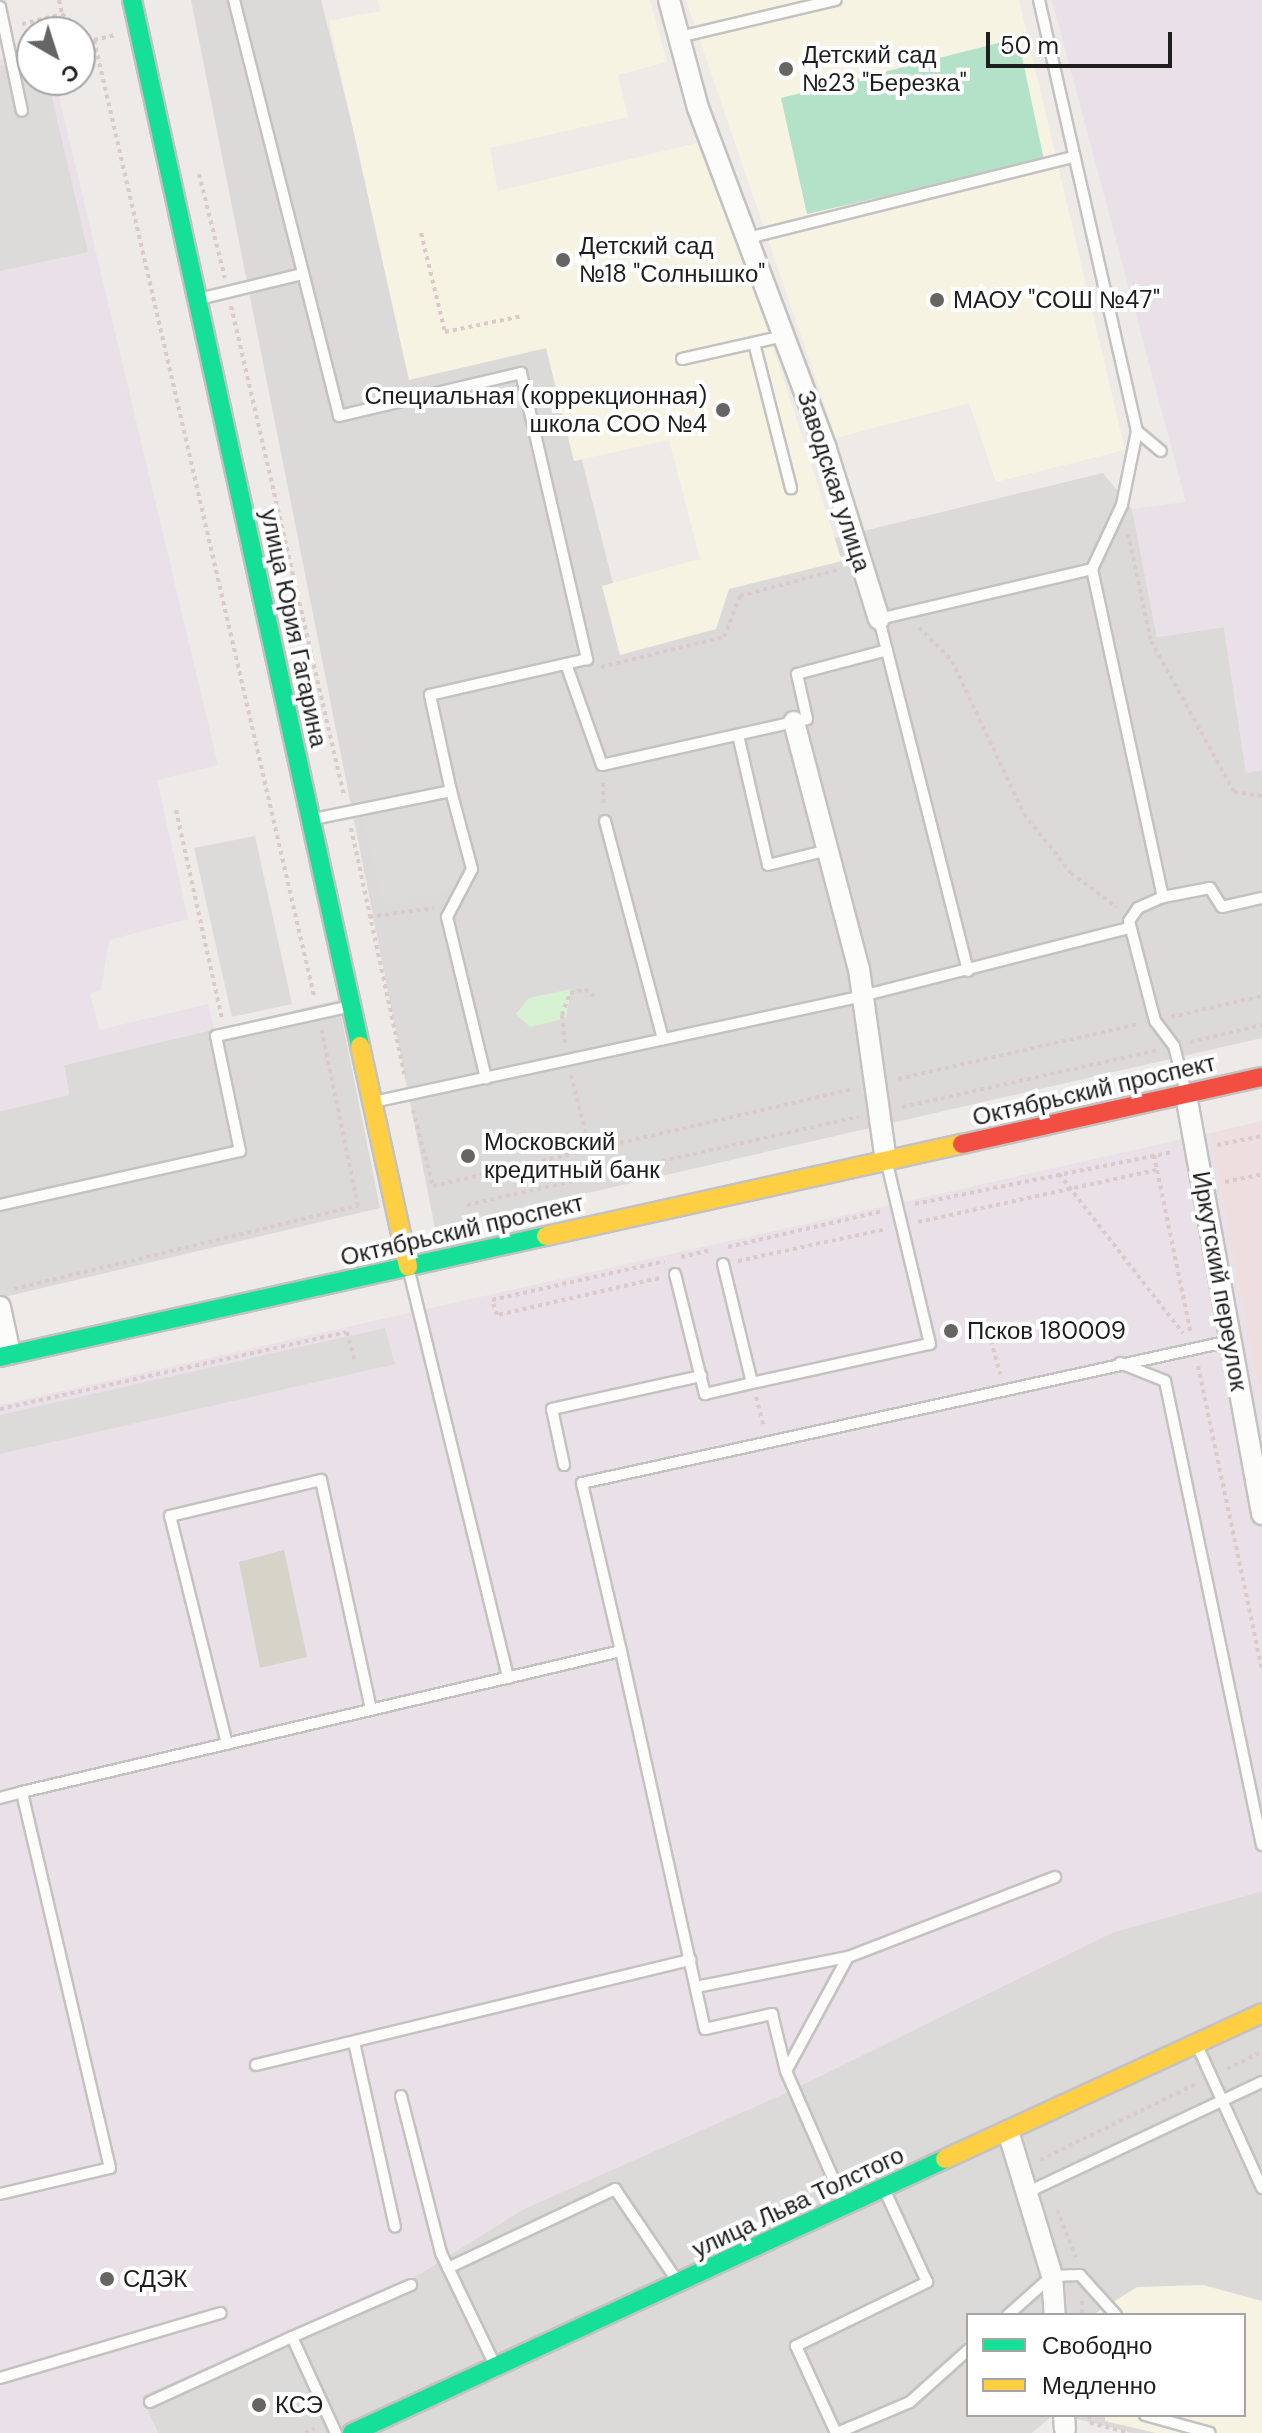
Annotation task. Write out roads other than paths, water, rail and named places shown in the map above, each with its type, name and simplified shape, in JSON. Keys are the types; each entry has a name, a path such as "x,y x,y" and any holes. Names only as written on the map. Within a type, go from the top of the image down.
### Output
{"street":[{"name":"улица Юрия Гагарина","path":"132,0 408,1267"},
{"name":"Заводская улица","path":"669,0 679,37 862,563 888,617"},
{"path":"794,722 859,969 858,997 886,1161"},
{"name":"Октябрьский проспект","path":"5,1356 1262,1077"},
{"name":"Иркутский переулок","path":"1186,1095 1262,1509"},
{"path":"0,1307 5,1356"},
{"name":"улица Льва Толстого","path":"363,2431 1262,2013"},
{"path":"1008,2131 1037,2188 1052,2276 1055,2313"}],"lane":[{"path":"234,0 339,416 521,373 587,659 430,695 472,869 447,917 486,1078"},
{"path":"679,37 836,0"},
{"path":"1039,0 1137,431 1122,505 1092,569 1163,897"},
{"path":"0,7 22,111"},
{"path":"748,238 1074,157"},
{"path":"198,300 302,274"},
{"path":"682,359 784,336"},
{"path":"754,343 791,488"},
{"path":"1137,431 1161,451"},
{"path":"888,617 1092,569"},
{"name":"Заводская улица","path":"888,617 887,650 968,971"},
{"path":"566,664 602,765 807,719 797,674 887,650"},
{"path":"738,735 768,865 828,850"},
{"path":"312,819 451,791"},
{"path":"605,821 663,1039"},
{"path":"373,1102 968,971 1128,925 1138,908 1163,897 1210,888 1222,907 1262,898"},
{"path":"1128,925 1155,1021 1174,1046 1186,1095"},
{"path":"0,1205 240,1151 216,1036 352,1006"},
{"path":"675,1274 705,1394 930,1344 886,1161"},
{"path":"723,1264 752,1383"},
{"path":"408,1267 508,1678"},
{"path":"846,2207 786,2071 772,2014 705,2029 582,1483 1118,1362 1230,1341"},
{"path":"1118,1362 1165,1381 1262,1845"},
{"path":"564,1465 552,1409 701,1376"},
{"path":"227,1744 170,1516 321,1480 371,1710"},
{"path":"0,1798 621,1651"},
{"path":"0,2194 110,2168 22,1792"},
{"path":"696,1987 848,1957 1055,1877"},
{"path":"786,2071 848,1957"},
{"path":"256,2065 690,1960"},
{"path":"354,2042 395,2227"},
{"path":"1196,2043 1262,2188"},
{"path":"1037,2188 1262,2082"},
{"path":"401,2096 448,2268 496,2367"},
{"path":"448,2268 615,2189 679,2283"},
{"path":"884,2189 927,2282 796,2346 837,2433 910,2402 966,2352"},
{"path":"1010,2313 1052,2276 1080,2275 1114,2313"},
{"path":"150,2402 411,2285"},
{"path":"0,2378 221,2313"},
{"path":"292,2337 336,2433"},
{"path":"1152,2417 1210,2433"}],"place":[{"name":"Детский сад №23 \"Березка\"","path":"786,69"},
{"name":"Детский сад №18 \"Солнышко\"","path":"563,260"},
{"name":"МАОУ \"СОШ №47\"","path":"937,300"},
{"name":"Специальная (коррекционная) школа СОО №4","path":"723,410"},
{"name":"Московский кредитный банк","path":"468,1156"},
{"name":"Псков 180009","path":"951,1331"},
{"name":"СДЭК","path":"107,2279"},
{"name":"КСЭ","path":"259,2405"}]}
